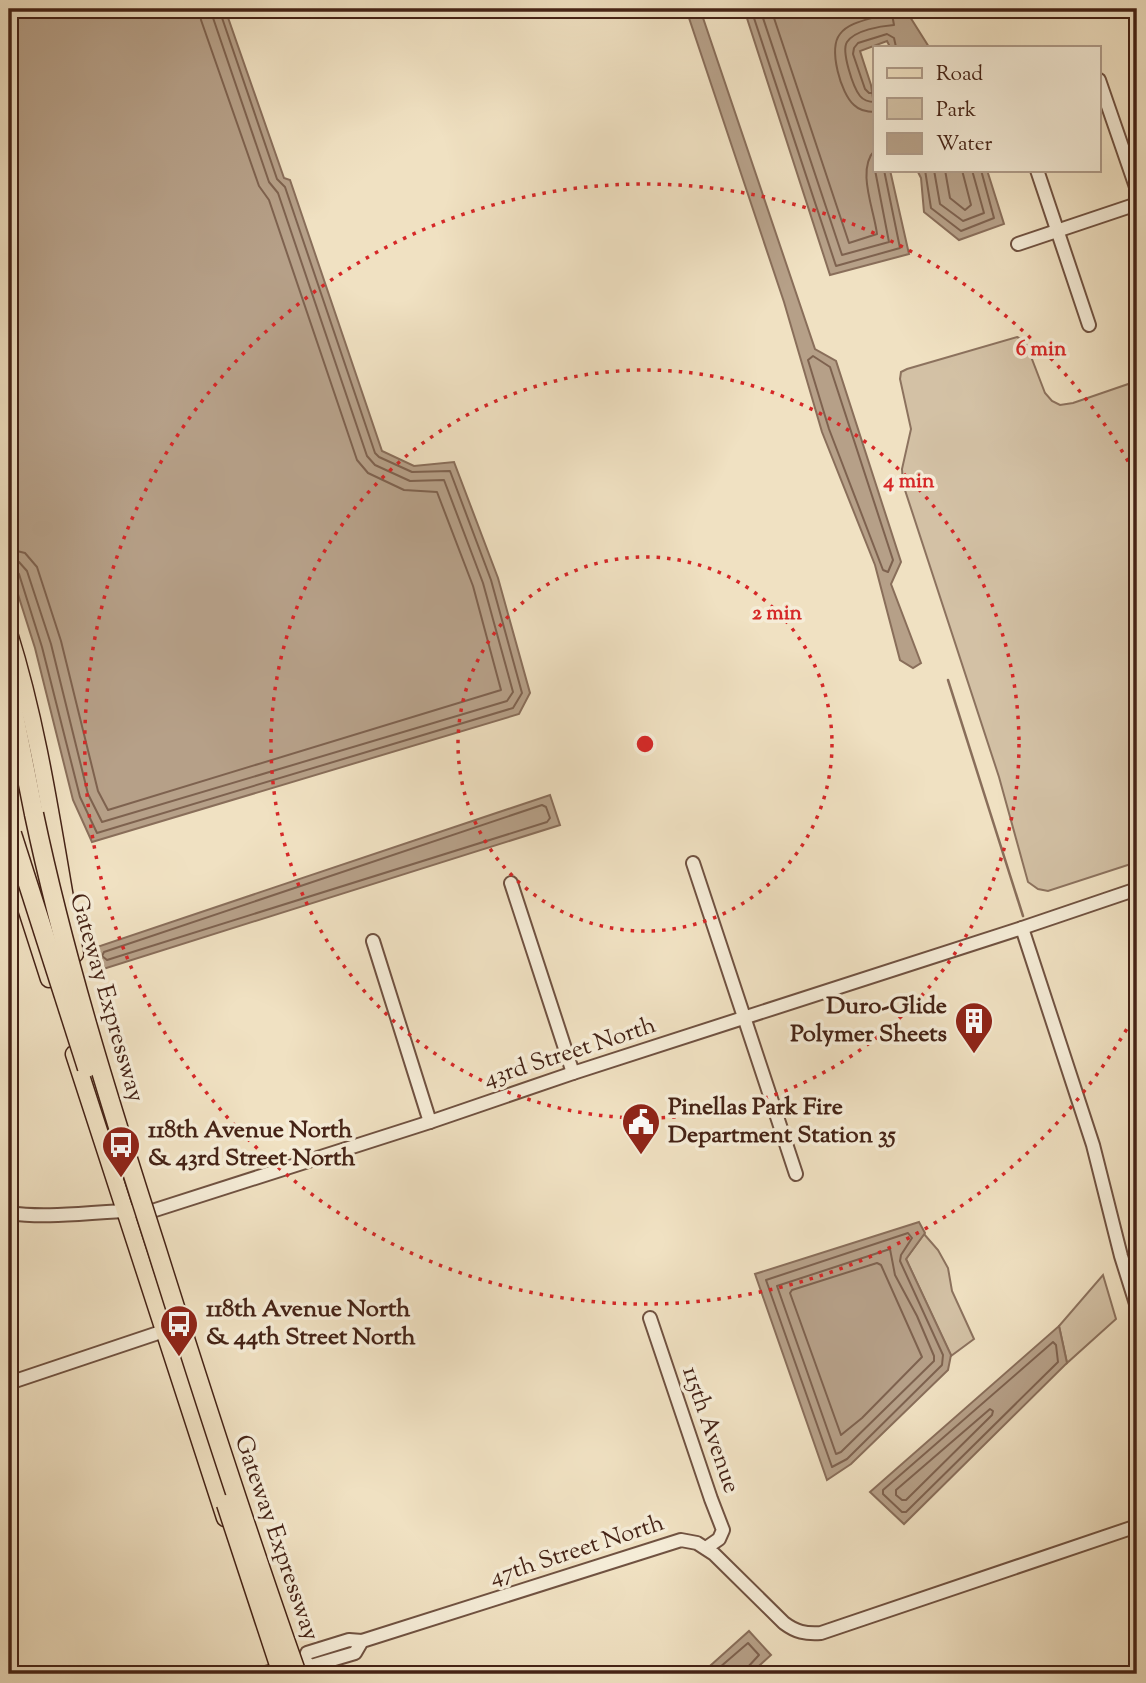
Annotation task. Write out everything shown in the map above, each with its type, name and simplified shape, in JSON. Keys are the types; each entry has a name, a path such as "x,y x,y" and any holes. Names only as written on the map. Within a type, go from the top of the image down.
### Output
{"highway":[{"name":"Gateway Expressway","path":"9,688 61,934 97,1063 222,1453 300,1668"},
{"name":"Gateway Expressway","path":"10,829 273,1673"}],"main road":[{"path":"9,633 38,747 81,984 300,1668"},
{"path":"9,855 273,1673"}],"street":[{"path":"1100,81 1137,190"},
{"path":"1038,172 1089,325"},
{"path":"1018,244 1137,204"},
{"path":"693,863 796,1174"},
{"path":"511,883 573,1073"},
{"name":"43rd Street North","path":"9,1213 152,1211 1137,889"},
{"path":"1022,928 1093,1145 1137,1307"},
{"path":"373,941 430,1122"},
{"name":"115th Avenue","path":"650,1318 723,1530 719,1539 706,1548"},
{"path":"9,1383 164,1331"},
{"path":"706,1548 784,1623 796,1632 810,1634 821,1633 1137,1526"},
{"name":"47th Street North","path":"300,1668 307,1653 348,1640 359,1647 681,1540 706,1548"}],"green space":[{"path":"1017,337 1025,341 1045,393 1060,405 1137,381 1137,862 1048,891 1038,889 1028,882 999,777 903,484 902,469 911,429 900,379 901,372"},
{"path":"924,1234 938,1250 948,1268 952,1291 974,1339 951,1356 906,1259"},
{"path":"1103,1275 1116,1319 1067,1363 1059,1326"}],"water":[{"path":"9,9 225,9 284,178 290,180 382,451 414,466 454,462 498,578 530,693 519,714 92,842 73,800 35,648 9,566"},
{"path":"686,9 700,9 815,349 836,361 901,562 891,584 921,663 913,668 900,660 875,565 822,432 784,302"},
{"path":"744,9 905,9 928,46 890,46 887,41 860,51 873,98 873,172 890,172 909,254 830,275"},
{"path":"918,172 988,172 1004,224 959,240 924,212"},
{"path":"550,795 560,825 100,970 91,949"},
{"path":"919,1222 925,1233 906,1259 951,1355 948,1370 851,1464 827,1480 755,1274"},
{"path":"1059,1326 1067,1363 904,1524 870,1492"},
{"path":"749,1631 771,1655 750,1674 701,1674"}],"waterway":[{"path":"948,680 1023,916"}],"place":[{"name":"Duro-Glide Polymer Sheets","path":"974,1055"},
{"name":"Pinellas Park Fire Department Station 35","path":"641,1156"},
{"name":"118th Avenue North & 43rd Street North","path":"121,1179"},
{"name":"118th Avenue North & 44th Street North","path":"179,1358"}]}
